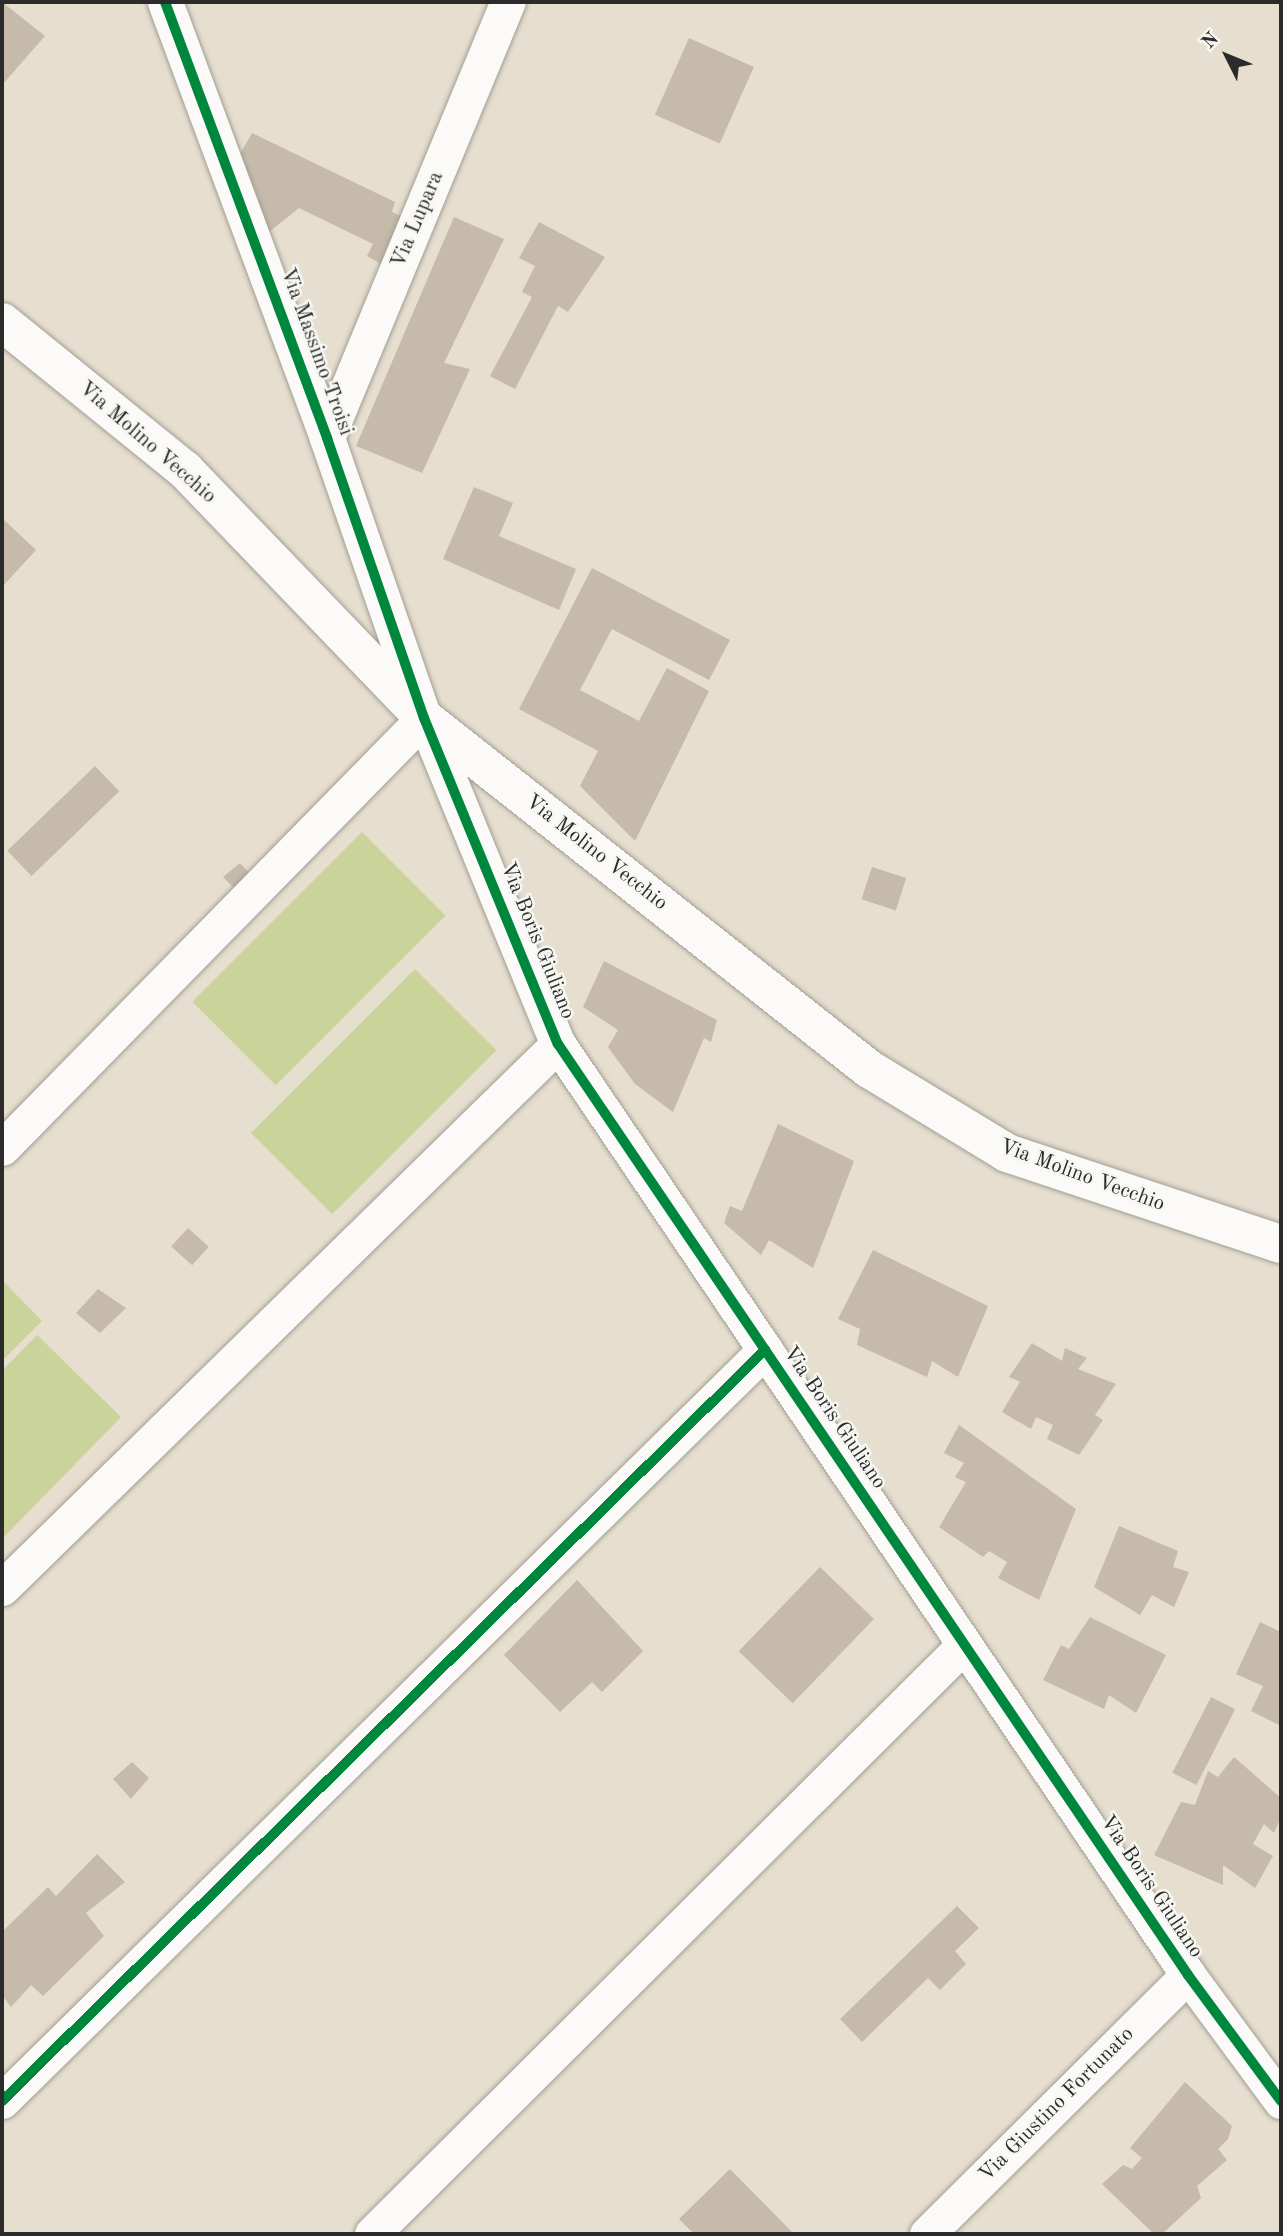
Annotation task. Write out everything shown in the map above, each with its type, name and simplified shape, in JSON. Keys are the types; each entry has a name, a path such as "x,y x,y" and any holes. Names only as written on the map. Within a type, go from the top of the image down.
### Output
{"street":[{"name":"Via Massimo Troisi","path":"165,2 327,438 424,718"},
{"name":"Via Lupara","path":"327,438 509,2"},
{"name":"Via Molino Vecchio","path":"2,322 185,470 424,718 869,1069 1007,1153 1281,1244"},
{"name":"Via Boris Giuliano","path":"424,718 558,1044 1188,1975 1281,2101"},
{"path":"2,1148 424,718"},
{"path":"2,1588 558,1044"},
{"path":"2,2101 765,1350"},
{"path":"372,2234 964,1645"},
{"name":"Via Giustino Fortunato","path":"927,2234 1188,1975"}],"green space":[{"path":"362,832 445,915 276,1085 192,1002"},
{"path":"415,969 496,1050 332,1214 251,1133"},
{"path":"2,1280 42,1321 2,1361"},
{"path":"37,1335 121,1417 2,1539 2,1371"}],"building":[{"path":"2,2 45,36 2,85"},
{"path":"689,38 754,67 720,144 655,115"},
{"path":"252,133 395,202 392,212 410,220 388,268 367,256 373,244 299,208 264,236 240,154"},
{"path":"454,217 504,239 444,363 470,369 422,473 356,446"},
{"path":"539,222 605,257 568,312 558,306 515,389 490,376 532,297 522,292 535,266 519,258"},
{"path":"474,487 513,503 499,536 576,569 559,610 443,559"},
{"path":"2,518 36,550 2,587"},
{"path":"592,568 730,640 709,680 612,629 580,690 639,721 667,668 709,691 635,841 580,786 598,751 519,709"},
{"path":"95,766 119,791 32,876 7,851"},
{"path":"240,863 250,874 235,889 223,877"},
{"path":"872,867 906,878 896,910 861,899"},
{"path":"604,961 717,1020 711,1042 704,1038 673,1112 635,1084 608,1047 618,1030 583,1007"},
{"path":"778,1124 854,1161 813,1268 769,1240 761,1255 724,1223 730,1206 742,1211"},
{"path":"188,1228 209,1247 192,1265 171,1247"},
{"path":"873,1250 988,1306 958,1377 932,1361 927,1377 857,1345 860,1329 838,1319"},
{"path":"98,1289 126,1308 100,1333 76,1313"},
{"path":"1032,1343 1062,1361 1065,1348 1087,1358 1078,1369 1116,1384 1095,1415 1103,1420 1079,1455 1047,1439 1053,1425 1036,1417 1031,1429 1002,1412 1020,1382 1009,1377"},
{"path":"959,1425 1076,1509 1039,1600 998,1578 1007,1562 989,1551 983,1557 939,1527 966,1482 955,1477 964,1463 944,1453"},
{"path":"1119,1526 1178,1551 1173,1567 1189,1572 1174,1607 1152,1595 1140,1615 1094,1587"},
{"path":"820,1567 874,1619 793,1703 739,1651"},
{"path":"577,1580 643,1651 602,1692 592,1682 560,1712 504,1655"},
{"path":"1090,1617 1166,1655 1136,1713 1109,1695 1104,1709 1043,1680 1061,1645 1069,1649"},
{"path":"1260,1622 1281,1632 1281,1726 1251,1711 1263,1686 1236,1674"},
{"path":"1211,1697 1235,1709 1196,1785 1172,1773"},
{"path":"1234,1757 1281,1798 1281,1817 1274,1833 1264,1824 1253,1844 1273,1856 1255,1888 1223,1865 1223,1885 1154,1855 1181,1802 1195,1805 1208,1771 1218,1777"},
{"path":"132,1762 149,1778 131,1799 113,1779"},
{"path":"97,1854 125,1882 86,1913 104,1936 43,1996 31,1985 11,2007 2,1995 2,1932 48,1887 56,1896"},
{"path":"957,1906 979,1928 955,1951 966,1964 940,1990 928,1978 862,2042 840,2019"},
{"path":"1185,2082 1232,2126 1228,2139 1218,2149 1227,2160 1197,2186 1201,2198 1162,2234 1154,2234 1102,2184 1123,2165 1132,2169 1142,2158 1130,2148"},
{"path":"730,2169 794,2234 694,2234 679,2219"}],"cycle path":[{"path":"165,2 327,438 424,718 558,1044 1188,1975 1281,2101"},
{"path":"2,2101 765,1350"}]}
